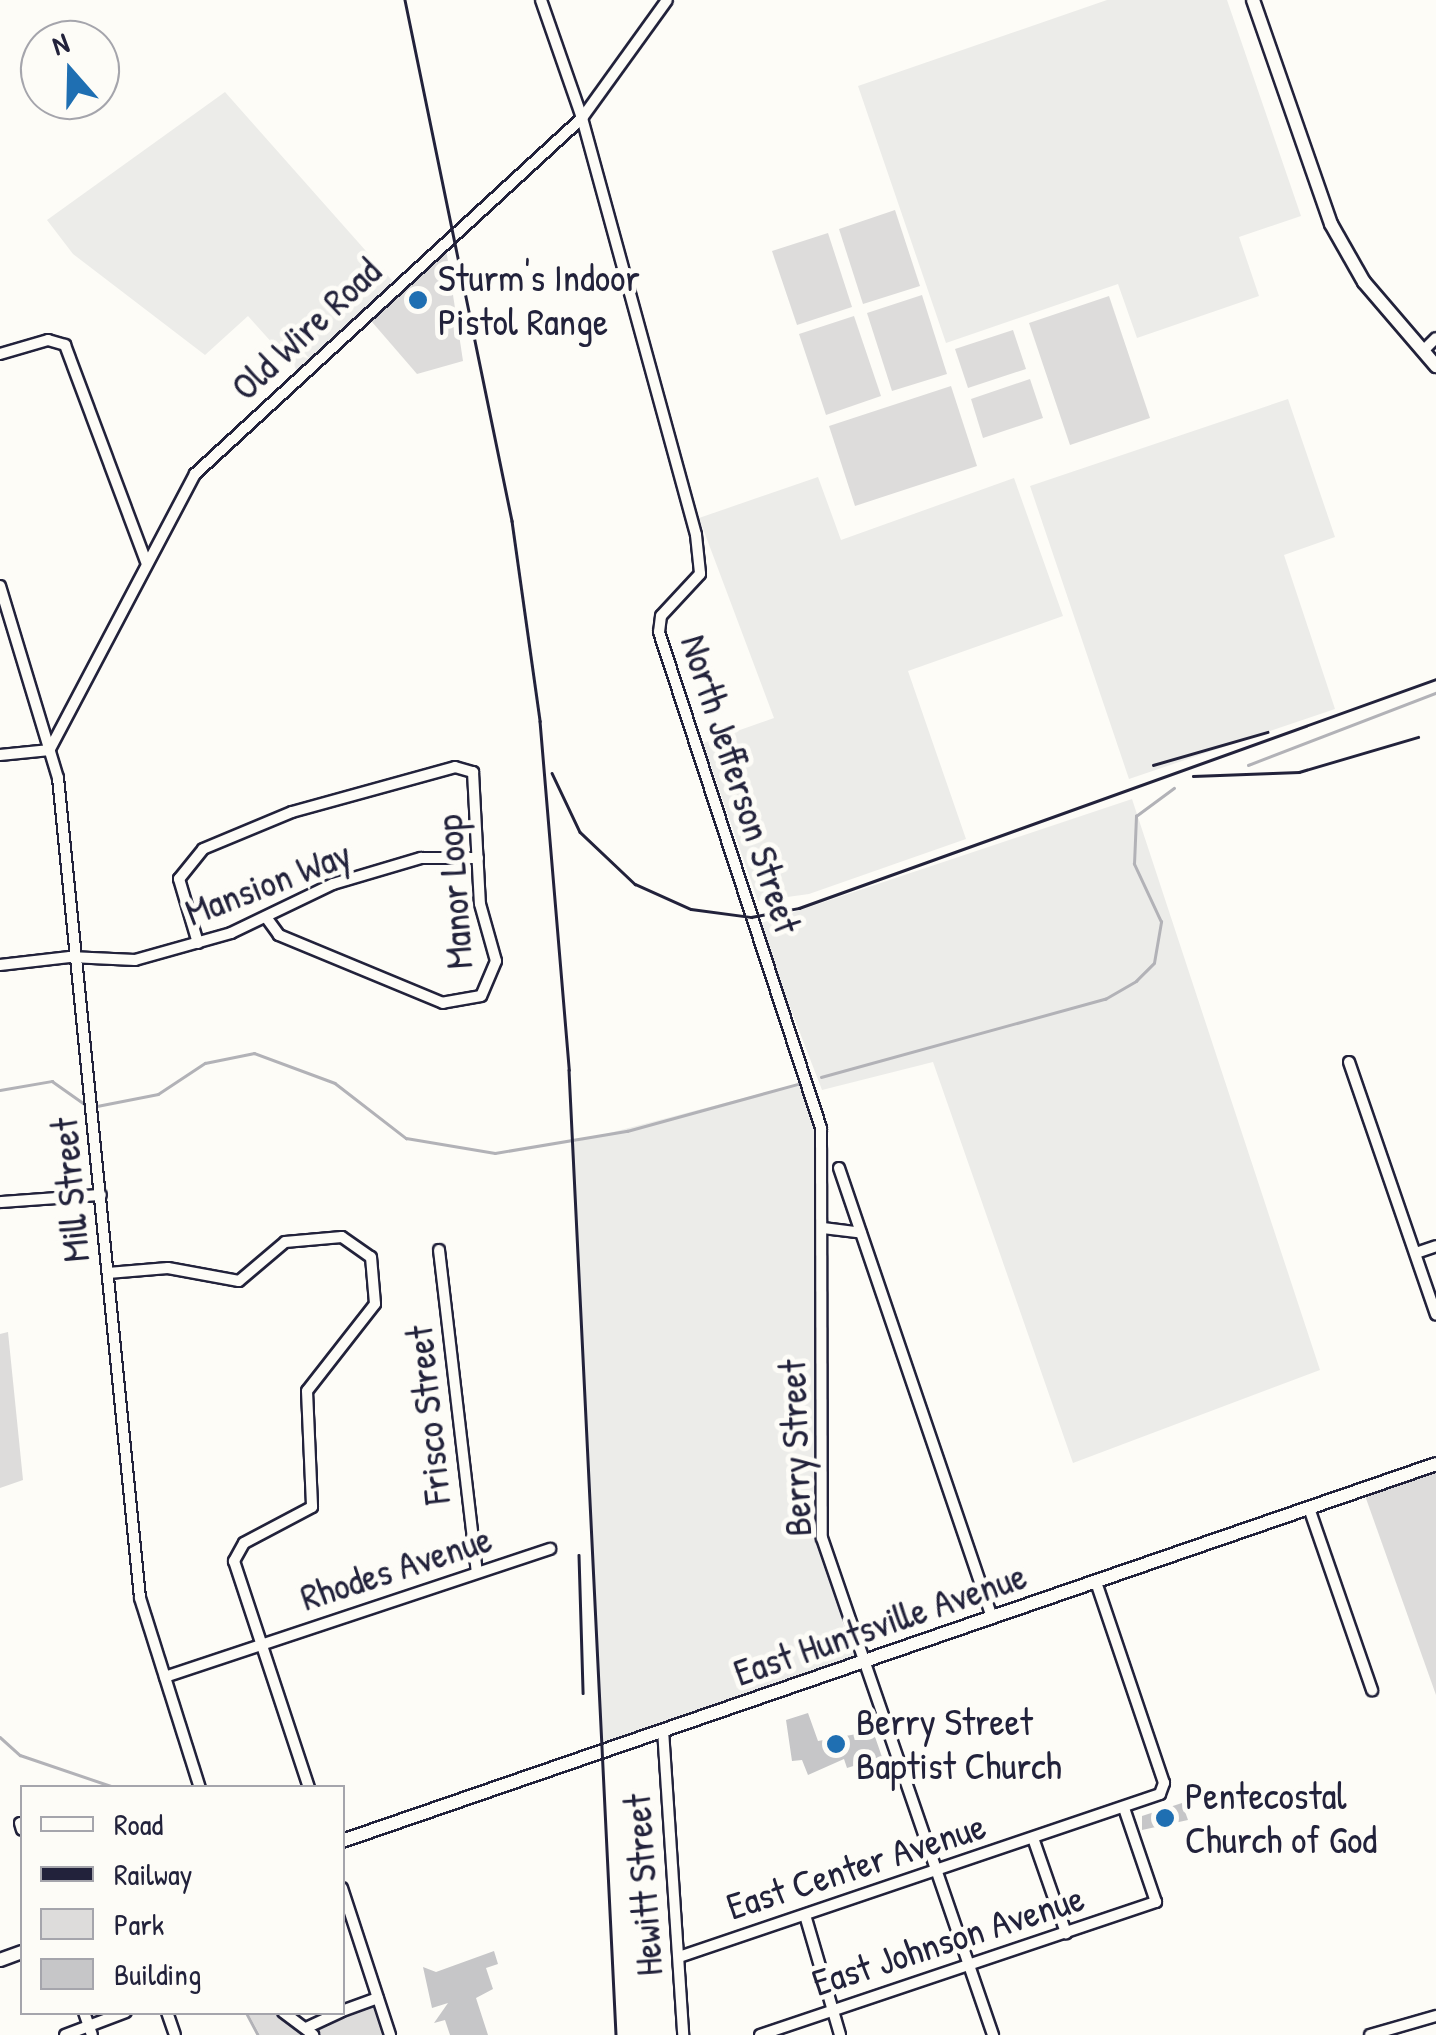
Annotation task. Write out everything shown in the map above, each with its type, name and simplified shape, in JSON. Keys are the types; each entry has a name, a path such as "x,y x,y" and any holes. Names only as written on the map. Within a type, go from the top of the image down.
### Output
{"main road":[{"path":"1253,0 1330,224 1364,282 1436,366"},
{"name":"East Huntsville Avenue","path":"345,1840 1436,1464"}],"street":[{"name":"North Jefferson Street","path":"541,0 582,118 700,562 691,590 661,616 659,632 807,1074"},
{"name":"Old Wire Road","path":"50,750 195,474 582,118 667,0"},
{"path":"1422,351 1436,338"},
{"path":"0,354 61,341 146,562"},
{"name":"Mill Street","path":"0,586 50,750 78,958 140,1598 199,1785"},
{"path":"0,754 50,750"},
{"name":"Manor Loop","path":"198,943 180,888 187,861 292,812 456,767 475,778 478,858 496,970 488,989 463,1005 289,940 266,917"},
{"name":"Mansion Way","path":"0,966 78,958 122,963 198,943 266,917 332,884 408,861 478,858"},
{"path":"1350,1062 1436,1314"},
{"name":"Berry Street","path":"807,1074 822,1128 822,1538 993,2035"},
{"path":"839,1168 992,1618"},
{"path":"0,1202 101,1195"},
{"path":"823,1228 862,1234"},
{"name":"Rhodes Avenue","path":"108,1273 168,1268 239,1281 285,1242 342,1237 372,1257 375,1304 307,1392 312,1506 244,1542 234,1560 260,1644"},
{"path":"1416,1254 1436,1246"},
{"name":"Frisco Street","path":"439,1250 477,1572"},
{"path":"1309,1508 1372,1690"},
{"name":"Rhodes Avenue","path":"165,1677 550,1548"},
{"name":"East Center Avenue","path":"679,1957 1124,1808 1163,1791 1096,1582"},
{"path":"260,1644 308,1785"},
{"name":"Hewitt Street","path":"663,1730 683,2035"},
{"name":"East Johnson Avenue","path":"760,2035 1156,1902 1124,1808"},
{"path":"1034,1838 1066,1933"},
{"path":"345,1897 390,2035"},
{"path":"806,1915 840,2035"},
{"path":"345,2010 378,1998"},
{"path":"65,2035 90,2031 120,2015"},
{"path":"286,2015 309,2032 336,2015"},
{"path":"1372,2035 1436,2016"}],"shaded area":[{"path":"1107,0 1227,0 1301,216 1239,237 1259,296 1137,338 1118,284 946,343 858,86"},
{"path":"225,92 397,286 301,375 248,316 205,355 73,254 47,220"},
{"path":"1288,399 1335,537 1284,555 1335,709 1129,779 1030,486"},
{"path":"818,477 841,540 1014,478 1063,616 908,671 966,839 809,894 758,901 703,743 774,718 699,518"},
{"path":"1132,799 1320,1370 1073,1463 933,1062 822,1090 758,924"},
{"path":"809,1081 816,1102 822,1537 863,1661 603,1751 571,1143"}],"green space":[{"path":"895,210 920,286 863,304 839,229"},
{"path":"828,233 852,307 797,325 772,251"},
{"name":"Sturm's Indoor Pistol Range","path":"445,242 463,361 417,374 366,315"},
{"path":"922,295 947,374 892,391 867,313"},
{"path":"1109,296 1150,418 1070,445 1029,323"},
{"path":"854,316 881,396 826,415 799,334"},
{"path":"1013,330 1026,369 968,388 955,349"},
{"path":"1030,379 1043,418 983,438 971,399"},
{"path":"951,386 977,466 855,506 829,426"},
{"path":"8,1332 23,1480 0,1488 0,1334"},
{"path":"1436,1464 1436,1695 1363,1490"},
{"path":"378,1998 390,2035 260,2035 249,2015 286,2015 306,2028"}],"building":[{"name":"Berry Street Baptist Church","path":"808,1713 818,1741 873,1731 882,1757 847,1768 844,1759 808,1775 802,1760 792,1761 786,1720"},
{"name":"Pentecostal Church of God","path":"1182,1803 1188,1820 1142,1830 1142,1816"},
{"path":"494,1951 498,1964 486,1968 493,1989 476,1998 488,2035 450,2035 445,2020 434,2023 448,2003 432,2008 423,1967 436,1972"}],"waterway":[{"path":"1248,765 1436,693"},
{"path":"821,1077 1105,999 1136,981 1154,963 1161,922 1134,864 1136,816 1174,788"},
{"path":"97,1106 158,1094 205,1063 254,1053 335,1083 406,1138 495,1153 627,1131 798,1084"},
{"path":"0,1090 52,1081 86,1105"},
{"path":"0,1737 20,1755 108,1785"},
{"path":"248,2015 258,2035"}],"railway":[{"path":"405,0 512,521 540,721 569,1070 616,2035"},
{"path":"552,773 580,832 635,884 691,909 751,917 799,908 1436,679"},
{"path":"1153,765 1267,732"},
{"path":"1193,776 1299,772 1418,737"},
{"path":"579,1555 583,1693"}],"place":[{"name":"Sturm's Indoor Pistol Range","path":"418,300"},
{"name":"Berry Street Baptist Church","path":"836,1744"},
{"name":"Pentecostal Church of God","path":"1165,1818"}]}
